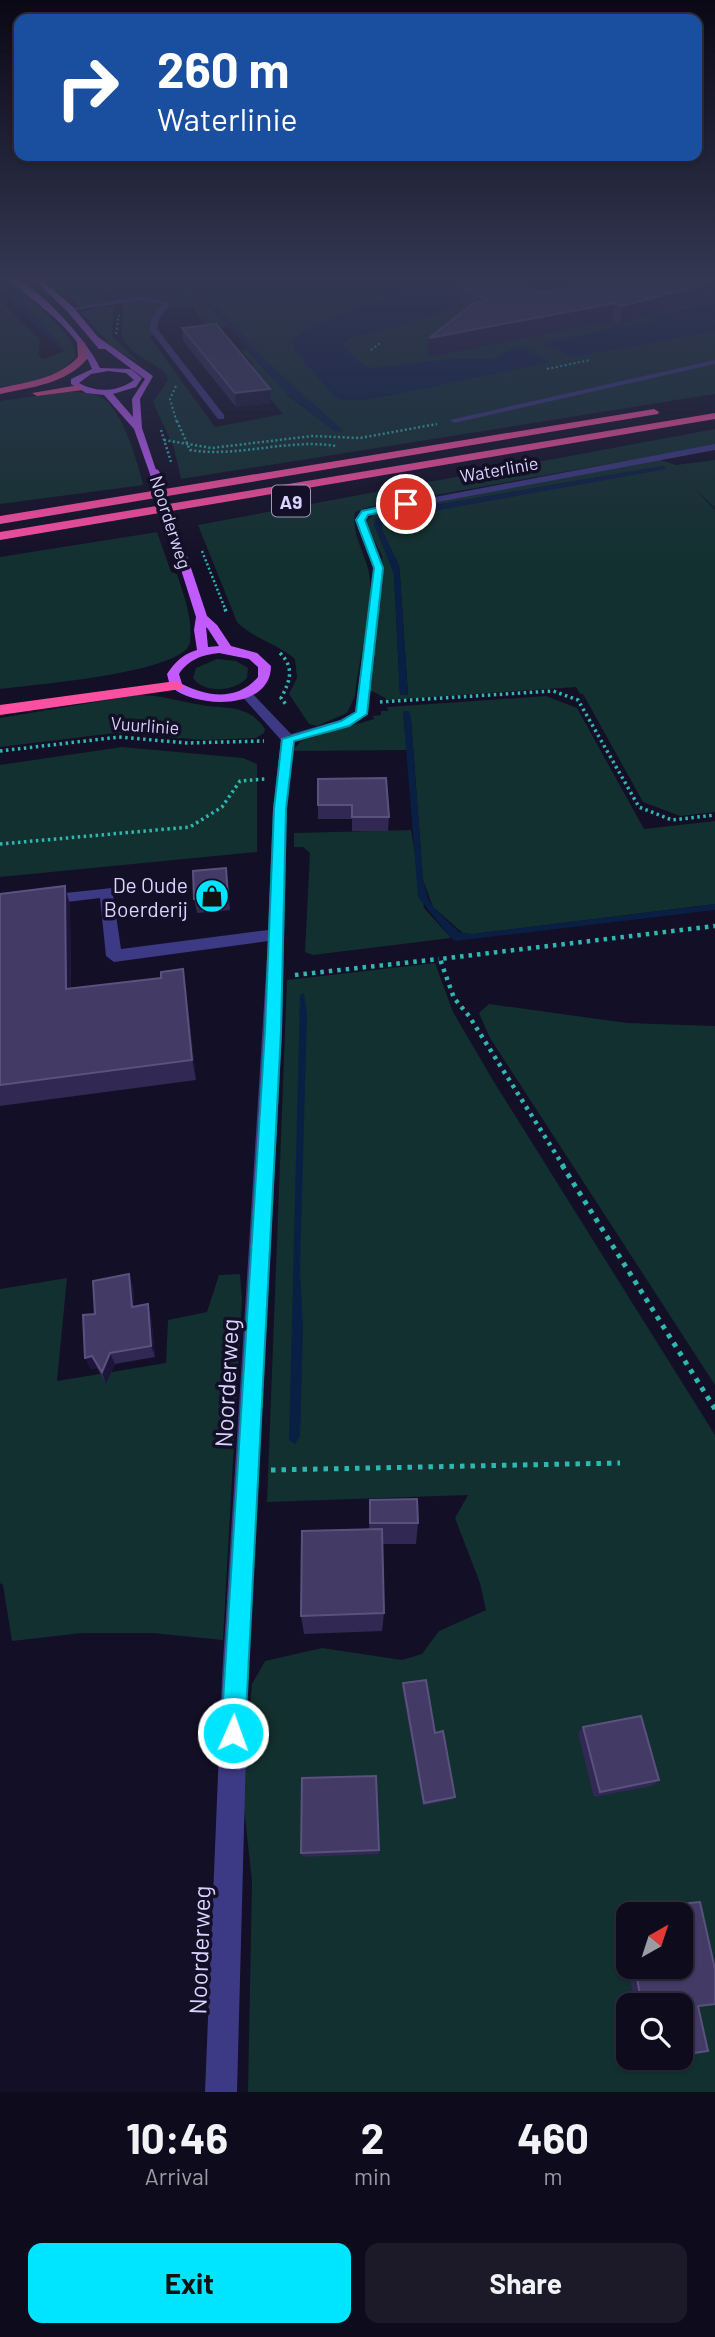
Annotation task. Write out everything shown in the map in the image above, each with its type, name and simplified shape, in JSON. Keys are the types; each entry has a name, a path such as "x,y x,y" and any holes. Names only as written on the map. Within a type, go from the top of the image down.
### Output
{"highway":[{"path":"0,394 64,374"},
{"path":"0,394 76,384"},
{"name":"A9","path":"0,520 661,411"},
{"name":"A9","path":"0,536 579,441 715,416"},
{"name":"A9","path":"279,503 521,458 579,441"},
{"name":"A9","path":"0,512 136,499"},
{"path":"158,524 182,520"},
{"path":"0,699 175,680"},
{"path":"0,710 175,680"}],"main road":[{"path":"83,374 76,384 106,392 122,390"},
{"name":"Noorderweg","path":"134,374 139,380 122,390 137,414"},
{"name":"Noorderweg","path":"144,374 150,378 136,399 138,428 202,617 200,629 203,652"},
{"name":"Noorderweg","path":"106,392 138,428"},
{"name":"Noorderweg","path":"202,617 214,627 227,649"},
{"path":"227,649 255,656 267,671 265,680 258,688 230,698 198,698 175,680 188,657 227,649"}],"street":[{"path":"187,374 221,417"},
{"path":"454,420 663,374"},
{"name":"Waterlinie","path":"363,702 379,568 363,533 360,520 365,513 715,447"},
{"path":"246,694 288,739 355,720 361,714 363,702"},
{"name":"Noorderweg","path":"220,2092 235,1678 276,934 280,809 288,739"},
{"path":"0,905 107,892 114,956 276,934"}],"path":[{"path":"191,379 178,384 171,393 188,449 201,452 318,440"},
{"path":"184,442 212,448 312,436 360,438 454,420"},
{"name":"Noorderweg","path":"172,472 164,440 184,442"},
{"path":"363,702 553,691 578,700 639,807 672,820 715,815"},
{"name":"Vuurlinie","path":"0,751 119,737 209,744 288,739"},
{"path":"0,844 190,827 222,807 240,781 249,780"},
{"path":"273,978 715,926"},
{"path":"440,959 454,998 469,1016 715,1409"},
{"path":"247,1471 620,1463"}],"green space":[{"path":"0,374 54,374 42,379 0,387"},
{"path":"166,374 176,374 215,427 283,414 250,374 269,374 290,397 336,432 309,401 279,374 715,374 715,394 181,479 174,448 153,402 168,380"},
{"path":"66,392 95,395 111,406 129,439 143,485 0,504 0,401"},
{"path":"715,429 715,445 369,507 355,512 355,530 367,563 370,594 355,696 347,713 317,726 309,724 289,694 297,678 295,659 250,633 237,622 198,525"},
{"path":"660,460 676,465 715,460 715,508 694,488 715,510 715,812 680,816 643,802 583,694 580,694 576,687 389,700 370,690 383,568 382,556 365,522 379,510","holes":["663,466 657,470 383,520 381,528 399,566 400,576 408,695 400,694 394,573 374,524 389,513"]},
{"path":"157,532 171,572 177,574 189,616 190,642 182,653 163,662 105,676 0,689 0,557"},
{"path":"217,659 236,661 248,668 247,678 235,686 212,689 193,678 196,668"},
{"path":"137,695 242,711 258,720 265,729 264,733 256,738 205,740 115,733 0,747 0,718"},
{"path":"546,696 577,708 644,829 715,821 715,904 465,935 433,907 423,880 411,719 403,711 407,750 292,751 301,741 374,719 373,716 381,715 381,711 388,711 387,707"},
{"path":"122,747 243,758 257,764 257,852 0,877 0,765"},
{"path":"411,830 424,908 451,938 313,955 305,952 310,853 303,847 294,847 294,833"},
{"path":"435,963 453,1012 494,1082 715,1435 715,2092 248,2092 252,1881 242,1790 252,1684 265,1661 322,1648 402,1660 422,1654 439,1631 486,1610 480,1583 455,1518 468,1495 267,1502 287,980"},
{"path":"489,1004 627,1023 715,1026 715,1385 490,1038 479,1013"},
{"path":"240,1274 242,1299 223,1640 152,1633 82,1633 12,1641 3,1585 0,1583 0,1289 67,1278 57,1381 166,1363 168,1320 207,1312 219,1275"}],"water":[{"path":"269,374 280,374 344,431 336,432 284,391"},
{"path":"314,374 495,374 367,400 341,400"},
{"path":"663,466 667,469 383,520 381,528 399,566 400,576 408,695 400,695 394,573 374,524 375,519 389,513"},
{"path":"403,711 409,711 411,719 423,880 433,907 459,932 474,934 715,904 715,910 455,941 418,897"},
{"path":"304,993 307,1014 300,1269 303,1328 300,1436 295,1444 289,1440 300,995"}],"building":[{"path":"219,374 257,374 270,389 235,393"},
{"path":"386,778 389,817 352,817 352,805 318,805 318,779"},
{"path":"226,868 228,896 194,899 193,871"},
{"path":"65,886 66,989 161,978 161,972 183,969 192,1060 0,1085 0,894"},
{"path":"129,1274 132,1307 148,1304 151,1346 110,1353 102,1372 92,1356 85,1358 83,1315 95,1314 93,1281"},
{"path":"417,1499 418,1523 370,1523 370,1500"},
{"path":"382,1529 384,1613 301,1616 302,1531"},
{"path":"426,1680 435,1733 443,1731 455,1797 424,1803 403,1683"},
{"path":"641,1716 659,1780 600,1792 583,1727"},
{"path":"376,1776 379,1850 301,1853 302,1778"},
{"path":"700,1902 715,1969 715,2004 698,2006 708,2051 693,2053 693,1993 640,1993 637,1979 693,1979 693,1903"}],"place":[{"name":"De Oude Boerderij","path":"212,896"}],"route":[{"path":"233,1733 273,1031 280,809 288,739 355,720 361,714 379,568 360,520 365,513 379,508 406,504"}]}
